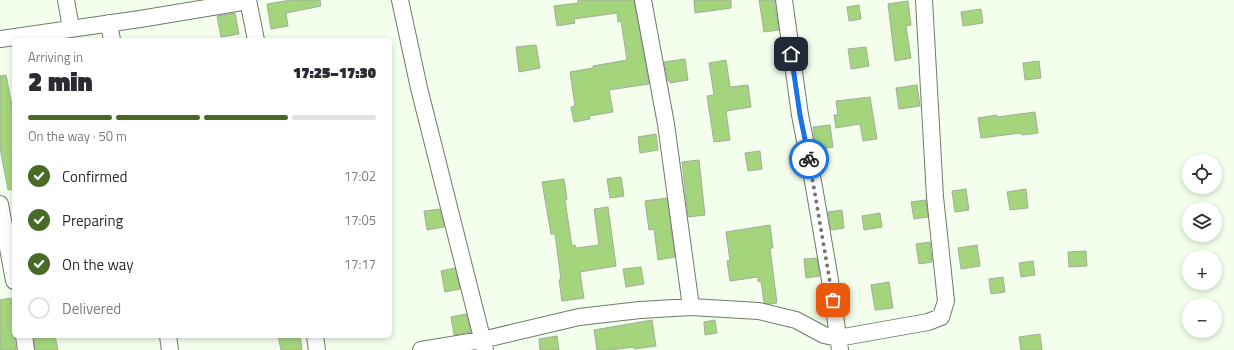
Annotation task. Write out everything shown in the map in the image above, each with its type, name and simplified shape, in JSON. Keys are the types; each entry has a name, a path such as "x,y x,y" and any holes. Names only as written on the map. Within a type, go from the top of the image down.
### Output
{"street":[{"path":"66,0 71,28"},
{"path":"0,40 248,0 256,38"},
{"path":"400,0 419,88 483,345"},
{"path":"643,0 666,124 691,307"},
{"path":"784,0 800,115 829,274 839,344"},
{"path":"421,350 483,345 579,317 640,310 691,307 759,311 796,320 839,344 928,322 941,316 946,301 935,197 924,0"},
{"path":"109,23 112,38"},
{"path":"0,204 12,270"},
{"path":"24,338 26,350"},
{"path":"168,338 170,350"},
{"path":"315,338 317,350"}],"building":[{"path":"291,0 320,0 321,6 286,13 288,26 271,29 267,4"},
{"path":"578,0 634,0 649,84 609,90 613,112 589,116 590,119 574,122 571,107 575,106 570,72 627,60 621,21 618,22 617,13 574,19 575,23 557,26 554,6 578,3"},
{"path":"694,0 731,0 731,8 695,13"},
{"path":"759,0 774,0 779,30 764,32"},
{"path":"908,1 911,25 906,26 911,58 895,61 888,4"},
{"path":"859,5 861,19 849,21 847,7"},
{"path":"981,9 983,23 963,26 961,12"},
{"path":"235,13 239,34 221,37 217,16"},
{"path":"536,45 540,68 519,72 516,47"},
{"path":"866,47 869,66 851,69 848,49"},
{"path":"685,59 688,80 670,83 670,80 668,81 664,62"},
{"path":"726,60 730,87 748,85 751,107 726,111 730,140 714,142 707,96 714,95 709,63"},
{"path":"1039,61 1041,78 1025,80 1023,63"},
{"path":"6,75 12,106 12,189 8,190 0,148 0,76"},
{"path":"917,85 920,106 899,109 896,88"},
{"path":"870,97 877,139 863,141 860,124 836,128 834,115 838,115 836,101"},
{"path":"1035,112 1038,133 1022,135 1021,133 981,138 978,118"},
{"path":"830,125 833,147 816,150 813,127"},
{"path":"656,134 658,150 640,153 638,137"},
{"path":"760,151 762,169 748,171 745,153"},
{"path":"699,160 705,215 688,217 682,162"},
{"path":"621,177 624,196 610,198 607,179"},
{"path":"564,179 567,199 565,200 572,246 575,245 576,248 599,245 594,209 608,207 616,266 580,272 584,298 562,301 555,234 551,234 542,182"},
{"path":"966,189 969,210 955,212 952,191"},
{"path":"1026,189 1028,208 1010,210 1007,192"},
{"path":"667,198 675,257 658,260 654,229 649,230 645,201"},
{"path":"926,200 928,217 914,219 911,202"},
{"path":"440,209 444,227 427,230 424,211"},
{"path":"842,210 844,228 831,230 828,212"},
{"path":"880,213 882,227 864,230 862,216"},
{"path":"770,225 773,248 770,248 777,303 770,304 764,303 761,281 758,282 758,277 730,281 727,261 730,261 726,232"},
{"path":"930,242 932,262 919,264 916,244"},
{"path":"977,245 980,266 961,269 958,248"},
{"path":"1086,251 1087,266 1069,267 1068,252"},
{"path":"817,258 820,276 806,278 804,259"},
{"path":"1033,261 1035,275 1021,277 1019,263"},
{"path":"641,267 644,284 626,287 623,269"},
{"path":"455,268 460,289 445,292 441,271"},
{"path":"1003,277 1005,292 991,294 989,279"},
{"path":"889,282 893,308 875,310 871,285"},
{"path":"11,298 12,338 14,338 16,350 0,350 0,300"},
{"path":"466,314 471,332 454,335 451,317"},
{"path":"652,320 656,346 634,349 634,347 597,350 594,330"},
{"path":"715,320 717,333 705,335 704,322"},
{"path":"1040,334 1042,350 1021,350 1019,337"},
{"path":"557,336 559,350 540,350 539,339"},
{"path":"34,338 55,338 58,350 35,350"},
{"path":"278,338 300,338 302,350 281,350"}],"way so far":[{"path":"809,159 833,300"}],"route":[{"path":"791,54 800,115 809,159"}]}
